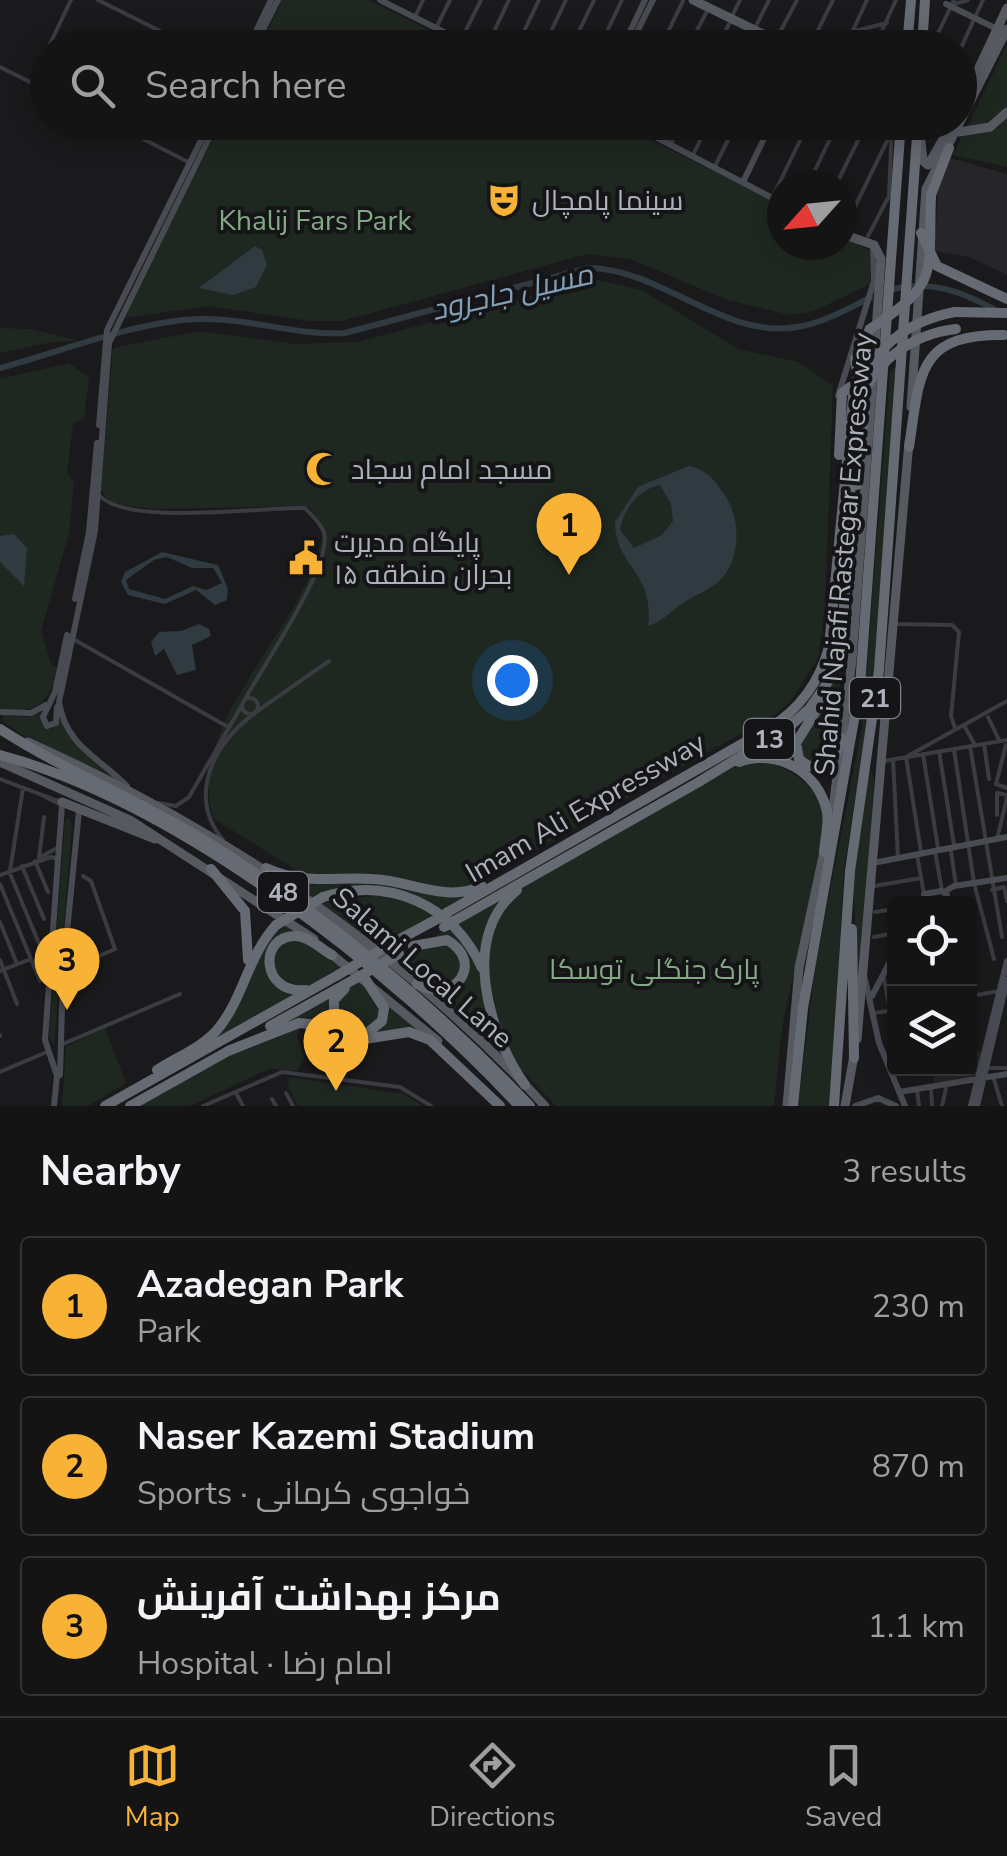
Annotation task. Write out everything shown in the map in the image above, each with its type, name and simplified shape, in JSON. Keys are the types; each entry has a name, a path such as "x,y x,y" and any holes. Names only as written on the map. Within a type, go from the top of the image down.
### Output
{"highway":[{"path":"909,30 912,0"},
{"path":"923,30 925,0"},
{"name":"Shahid Najafi Rastegar Expressway","path":"790,1106 803,1008 856,720 900,140"},
{"name":"Shahid Najafi Rastegar Expressway","path":"834,1106 848,895 879,670 912,284 917,140"},
{"path":"858,399 856,358 870,329 911,301 928,272 931,195 948,148"},
{"path":"921,233 937,266 1007,298"},
{"name":"Imam Ali Expressway","path":"536,868 794,710 826,657 858,399 868,366 889,342 919,322 955,312 1007,313"},
{"name":"Imam Ali Expressway","path":"130,1106 228,1052 388,946 447,919 724,766 800,718 832,676 844,622 858,399 890,357 924,337 956,329 1005,336"},
{"path":"909,447 920,378 937,348 962,336 1005,336"},
{"path":"835,592 842,393 850,387 858,399"},
{"path":"832,676 822,704 800,734 796,751 806,765 825,768 834,762 842,738"},
{"name":"48","path":"0,729 182,828 300,904 413,993 530,1106"},
{"path":"724,766 764,758 790,764 804,774 826,808 824,852"},
{"name":"48","path":"0,759 109,798 267,892 395,990 519,1106"},
{"path":"266,868 298,881 378,879 451,894 536,868"},
{"path":"486,978 486,939 493,918 536,868"},
{"path":"211,869 245,911 248,966"},
{"path":"116,1099 216,1032 248,966 276,926 323,897 370,889 414,898 454,926 475,952 486,978 499,1042 525,1084"},
{"path":"848,895 854,968 854,1058"},
{"name":"Imam Ali Expressway","path":"104,1106 312,989 341,980 362,979 447,919"},
{"path":"312,989 296,991 278,982 270,968 273,948 286,938 299,936 332,954"},
{"path":"413,946 447,940 458,948 465,964 462,977 446,990 430,991 417,984"},
{"path":"362,979 382,1000 383,1018 370,1032 351,1035 336,1024 332,1008 336,996 362,979"},
{"path":"228,1052 299,1023 319,1025 352,1041 414,1033 430,1040 501,1106"}],"main road":[{"path":"260,30 274,0"},
{"path":"380,0 396,4 440,30"},
{"path":"635,30 649,0"},
{"path":"682,0 709,7"},
{"path":"693,0 749,30"},
{"path":"951,3 1003,36"},
{"path":"977,84 1003,36 1007,8"},
{"path":"977,80 1003,36"},
{"path":"977,129 990,127 1007,112"},
{"path":"127,786 75,742 55,701 89,532 107,339 203,140"},
{"path":"0,712 34,713 55,701 97,513 107,339 205,140"},
{"path":"662,140 767,194"},
{"path":"743,182 763,140"},
{"path":"920,140 922,161 928,165 945,140"},
{"path":"844,1106 854,1058 878,762 895,624 909,447 912,284 928,182 950,140"},
{"path":"743,182 767,191"},
{"path":"790,1106 799,968 824,852 858,604 873,299 879,251 857,238"},
{"path":"840,428 840,381 873,299"},
{"name":"Salami Local Lane","path":"0,729 127,786 266,868 417,984 545,1106"},
{"name":"Salami Local Lane","path":"0,759 167,842 211,869 332,954 436,1039 501,1106"},
{"path":"36,776 71,816 74,825"},
{"path":"60,805 167,842"},
{"path":"56,1106 57,1073 48,1048 60,805"},
{"path":"56,1106 62,972 74,825 79,811"},
{"path":"878,862 1007,837"},
{"path":"947,896 956,886 1007,878"},
{"path":"974,1106 995,1074 1007,961"},
{"path":"874,1027 872,992 887,966"},
{"path":"863,969 874,1027 905,1106"},
{"path":"995,1074 986,1067 1004,1013 1007,980"},
{"path":"48,1048 59,1044"},
{"path":"899,1092 995,1074"},
{"path":"855,1106 878,1098 896,1106"}],"street":[{"path":"57,30 72,0"},
{"path":"98,0 158,30"},
{"path":"415,17 423,0"},
{"path":"436,28 450,0"},
{"path":"466,30 481,0"},
{"path":"495,30 509,0"},
{"path":"524,30 538,0"},
{"path":"552,30 566,0"},
{"path":"580,30 594,0"},
{"path":"608,30 622,0"},
{"path":"668,30 682,0"},
{"path":"726,30 740,0"},
{"path":"754,30 769,0"},
{"path":"782,30 796,0"},
{"path":"818,30 832,0"},
{"path":"852,30 866,0"},
{"path":"883,30 896,0"},
{"path":"939,30 951,3 968,0"},
{"path":"969,30 983,0"},
{"path":"697,30 709,7"},
{"path":"852,30 887,23"},
{"path":"820,25 825,30"},
{"path":"0,67 30,82"},
{"path":"145,140 190,163"},
{"path":"670,144 672,140"},
{"path":"693,155 700,140"},
{"path":"715,166 727,140"},
{"path":"786,170 800,140"},
{"path":"815,170 829,140"},
{"path":"844,170 859,140"},
{"path":"857,206 888,140"},
{"path":"868,236 889,196 891,140"},
{"path":"98,494 108,505 158,512 305,508 322,528 324,540 318,574 186,800 176,806 157,803"},
{"path":"97,513 108,505"},
{"path":"895,624 952,625 959,632 950,716 955,728"},
{"path":"71,638 228,727"},
{"path":"226,844 208,815 204,783 227,738 329,660"},
{"path":"243,703 256,700 255,713"},
{"path":"906,757 1007,701"},
{"path":"243,703 244,712 255,713"},
{"path":"988,717 1000,741"},
{"path":"965,727 972,746 990,880 1002,937"},
{"path":"884,761 1006,742 996,784 1007,788"},
{"path":"984,744 989,779"},
{"path":"954,749 974,883 994,960"},
{"path":"939,752 956,886"},
{"path":"923,754 945,896"},
{"path":"906,757 923,896"},
{"path":"893,760 898,858"},
{"path":"0,780 60,805"},
{"path":"23,788 10,871 40,946"},
{"path":"997,816 996,794 1007,796 997,839"},
{"path":"44,816 37,859 48,892"},
{"path":"0,875 61,845"},
{"path":"37,859 51,856 60,862"},
{"path":"62,972 115,949 90,882 71,864"},
{"path":"22,866 44,920"},
{"path":"70,883 83,876"},
{"path":"874,886 921,878"},
{"path":"0,884 40,981 50,977"},
{"path":"992,890 1004,886 1007,901"},
{"path":"875,912 887,909"},
{"path":"0,922 17,964"},
{"path":"874,936 887,934"},
{"path":"2,970 31,958"},
{"path":"0,960 17,1004"},
{"path":"883,973 887,989"},
{"path":"977,995 1004,990"},
{"path":"59,1044 180,994"},
{"path":"875,1013 887,1011"},
{"path":"0,1072 48,1048"},
{"path":"986,1067 995,1074 1002,1106"},
{"path":"203,1106 274,1073 297,1072 400,1087 431,1106"},
{"path":"942,1106 947,1084"},
{"path":"931,1086 932,1106"},
{"path":"918,1088 920,1106"},
{"path":"235,1091 243,1106"},
{"path":"286,1094 293,1106"},
{"path":"272,1099 276,1106"}],"shaded area":[{"path":"950,158 1007,174 1007,275 969,257 935,251 938,182"},
{"path":"255,246 262,250 267,265 256,287 233,295 199,288"},
{"path":"689,466 701,470 724,494 736,528 734,554 723,577 648,626 646,593 621,550 615,522 638,487","holes":["660,485 671,504 673,521 662,535 634,548 620,530 633,501"]},
{"path":"14,534 27,548 24,586 0,562 0,536"},
{"path":"162,552 218,565 228,589 227,600 215,605 196,590 165,604 128,595 121,582 125,572","holes":["167,557 192,568 213,568 222,583 206,590 193,586 165,599 129,589 126,580 154,560"]},
{"path":"199,624 209,629 211,636 192,645 196,670 177,675 164,649 155,656 151,642 159,632 181,631"},
{"path":"933,1076 976,1076 976,1077 934,1083"}],"green space":[{"path":"282,0 368,0 429,30 268,30"},
{"path":"1007,45 1007,167 953,155 960,140 977,140 977,106"},
{"name":"Khalij Fars Park","path":"212,140 650,140 767,198 767,260 857,260 857,244 870,251 870,284 814,311 790,315 728,300 630,259 587,254 342,321 310,321 209,306 123,318"},
{"path":"593,279 642,290 738,349 798,362 833,386 825,607 818,658 790,702 777,713 477,884 453,889 375,873 304,875 213,818 209,781 216,745 232,709 297,601 314,565 324,528 308,506 152,509 110,503 101,490 113,348 199,331 295,344 358,342"},
{"path":"0,328 30,329 80,341 52,342 0,353"},
{"path":"69,363 89,378 84,418 73,424 67,473 74,483 69,533 41,631 51,664 57,667 51,690 40,703 0,711 0,379"},
{"path":"898,365 873,690 844,867 830,1106 798,1106 816,962 862,728 890,372"},
{"path":"845,658 825,766 814,766 799,756 802,743"},
{"path":"59,706 74,741 122,783 38,745 3,722 3,715 29,717 43,712 51,729 58,723"},
{"name":"پارک جنگلی توسکا","path":"769,762 805,783 818,798 827,818 782,1028 774,1106 556,1106 509,1057 486,973 454,924 733,767"},
{"path":"869,770 874,778 859,1009 853,873"},
{"path":"69,818 72,824 54,1045 49,1037 65,821"},
{"path":"273,872 306,884 359,880 472,893 442,913 399,891 312,900"},
{"path":"393,894 439,915 376,949 315,902"},
{"path":"285,920 344,967 304,988 284,986 271,968 274,950 286,939 308,939 298,934 281,939 270,952 270,974 282,988 303,992 203,1048 227,1021 260,948"},
{"path":"452,926 475,962 497,1037 515,1075 421,987 441,993 460,982 466,962 460,947 443,938 436,940 453,944 464,963 458,981 443,990 424,987 393,962"},
{"path":"361,980 383,1014 373,1029 345,1031 333,1008 343,991"},
{"path":"336,994 338,1029 375,1031 384,1002 429,1037 419,1032 362,1039 320,1023 283,1025"},
{"path":"301,1025 297,1036 304,1057 298,1071 269,1069 190,1106 140,1106 270,1033"},
{"path":"105,1028 126,1083 88,1106 62,1106 66,1047"},
{"path":"289,1077 403,1094 424,1106 298,1106 288,1088"}],"waterway":[{"name":"مسیل جاجرود","path":"0,368 126,331 177,321 219,319 345,333 588,268 641,279 718,314 770,328 816,322 870,298"},
{"name":"مسیل جاجرود","path":"886,291 916,286 943,289 997,311"}],"place":[{"name":"سینما پامچال","path":"504,200"},
{"name":"مسجد امام سجاد","path":"323,469"},
{"name":"پایگاه مدیرت بحران منطقه ۱۵","path":"306,558"},
{"name":"Azadegan Park","path":"569,575"},
{"name":"مرکز بهداشت آفرینش","path":"67,1010"},
{"name":"Naser Kazemi Stadium","path":"336,1091"}]}
